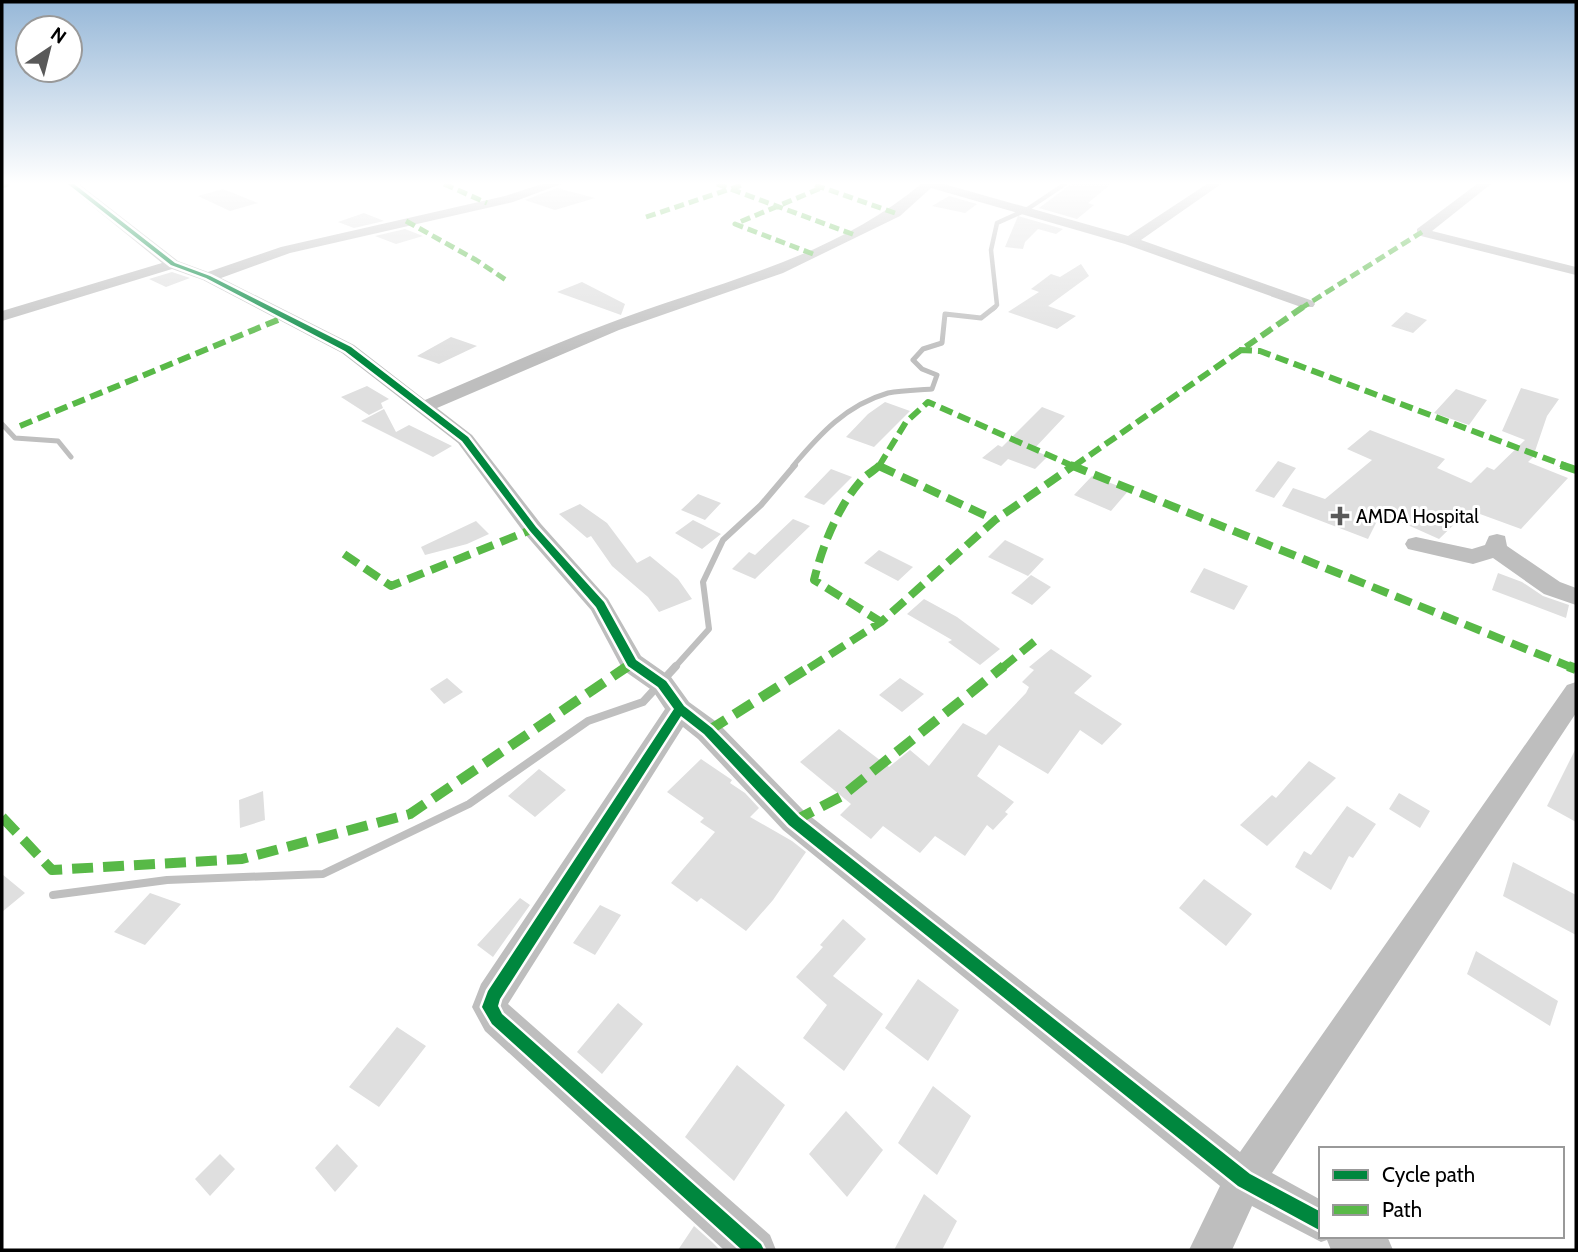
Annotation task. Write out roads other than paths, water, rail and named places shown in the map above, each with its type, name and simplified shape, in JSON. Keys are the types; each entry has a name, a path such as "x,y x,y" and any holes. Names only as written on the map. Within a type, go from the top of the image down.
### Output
{"street":[{"path":"145,242 173,264 208,277 348,349 465,439 533,528 600,605 632,663 662,684 680,709 708,731 794,821 1244,1180 1319,1221"},
{"path":"208,277 286,250 319,242"},
{"path":"424,407 613,327 778,270 837,242"},
{"path":"1134,242 1307,304"},
{"path":"1463,242 1576,271"},
{"path":"2,316 173,264"},
{"path":"1416,544 1472,557 1497,545 1552,588 1576,597"},
{"path":"1210,1250 1244,1180 1576,692"},
{"path":"680,709 494,996 490,1007 496,1019 755,1250"},
{"path":"1350,1238 1372,1250"}],"waterway":[{"path":"993,242 995,307"},
{"path":"793,466 824,432 859,405 888,393 932,389 937,375 922,369 913,360 923,349 942,343 945,314 981,318 995,307"},
{"path":"2,424 15,438 58,441 71,457"},
{"path":"674,668 709,629 703,582 723,540 761,505 795,465"},
{"path":"53,895 167,880 323,874 469,804 588,721 643,702 676,666"}],"place":[{"name":"AMDA Hospital","path":"1340,516"}]}
